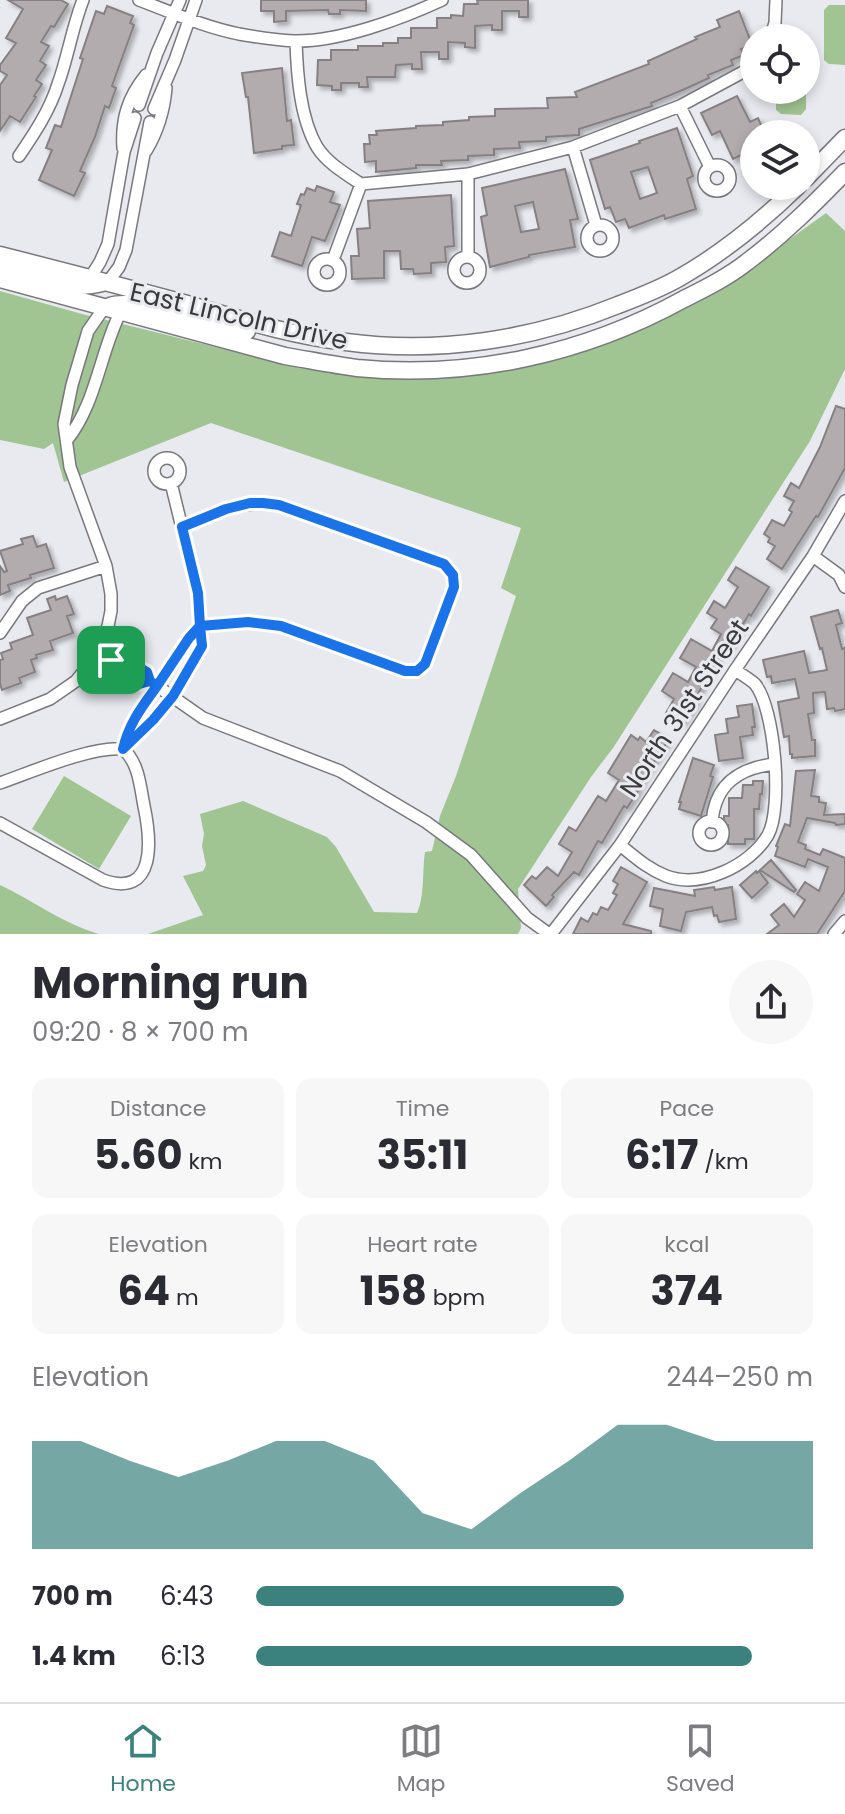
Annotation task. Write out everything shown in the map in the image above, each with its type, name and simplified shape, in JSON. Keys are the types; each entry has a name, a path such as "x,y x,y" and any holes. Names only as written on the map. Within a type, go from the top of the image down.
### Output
{"main road":[{"path":"820,164 845,138"},
{"name":"East Lincoln Drive","path":"0,255 108,282 189,317 224,327 285,356 356,368 413,370 483,366 576,346 655,315 712,285 746,263 793,224 845,172"},
{"name":"East Lincoln Drive","path":"189,317 224,327 293,333 360,344 416,347 481,342 534,333 582,320 677,279 735,241 782,200"},
{"path":"0,268 73,287 108,282"},
{"name":"East Lincoln Drive","path":"0,279 112,310"},
{"path":"112,310 117,304 140,304 189,317"}],"street":[{"path":"19,156 43,118 58,86 83,0"},
{"path":"139,0 237,34 296,41 328,37 394,21 442,0"},
{"path":"139,105 180,0"},
{"path":"154,109 196,0"},
{"path":"775,24 776,0"},
{"path":"296,41 300,90 309,129 318,149 334,166 361,184 468,174 573,147 680,106 740,74"},
{"path":"124,152 122,132 129,104 134,89 151,68"},
{"path":"144,155 162,115 168,74"},
{"path":"680,106 710,167"},
{"path":"90,278 108,244 124,152 135,118"},
{"path":"108,282 126,250 150,122"},
{"path":"573,147 596,225"},
{"path":"468,174 468,257"},
{"path":"333,260 361,184"},
{"path":"0,719 50,699 76,681 103,644 111,611 111,594 106,566 70,467 64,424 88,331 112,310"},
{"path":"67,440 77,428 93,388 110,332 112,310"},
{"path":"123,749 173,696 202,646 198,593 171,483"},
{"name":"North 31st Street","path":"550,934 620,845 813,556 845,501"},
{"path":"123,749 127,732 154,684 200,626 248,622 281,626 405,671 417,671 425,664 454,587 453,575 444,564 279,505 250,503 182,527"},
{"path":"813,556 839,575 845,587"},
{"path":"0,633 22,601 38,588 106,566"},
{"path":"98,653 111,660 121,657 147,672 154,684 203,718 340,771 426,822 471,855 527,918 550,934"},
{"path":"620,845 647,867 670,877 693,879 719,875 747,859 768,836 775,808 775,764 763,699 754,683 735,670"},
{"path":"0,783 92,752 123,749 132,757 139,777 150,843 149,857 144,871 136,880 115,884 0,823"},
{"path":"712,822 718,795 736,775 759,766 775,764"},
{"path":"834,934 845,921"}],"green space":[{"path":"829,5 845,5 845,65 829,64 824,60 824,10"},
{"path":"776,104 806,104 801,115 781,114 776,110"},
{"path":"826,213 845,231 845,369 810,441 613,748 518,889 521,928 518,934 148,934 203,915 183,876 203,871 206,865 200,814 243,801 327,837 374,912 417,913 425,852 432,851 440,816 516,596 501,588 521,528 211,423 64,482 53,443 44,449 0,440 0,291 284,364 349,374 443,379 535,365 596,348 660,321 712,295"},
{"path":"64,776 131,816 99,869 32,829"},
{"path":"0,885 60,918 99,934 0,934"}],"building":[{"path":"8,0 61,0 68,4 41,42 49,46 40,61 46,65 36,80 42,84 36,97 20,122 10,116 0,131 0,85 7,75 0,71 0,65 16,43 6,38 23,9"},
{"path":"261,0 366,0 366,11 340,10 340,14 329,14 328,10 286,11 286,21 274,22 274,11 261,11"},
{"path":"477,0 528,0 528,17 519,17 519,11 502,11 502,30 492,30 492,25 475,26 475,48 465,47 465,43 448,42 448,59 439,59 439,52 421,52 422,69 412,69 412,64 396,65 395,77 367,77 368,87 359,87 359,83 341,83 341,90 332,90 332,86 317,85 318,60 331,60 331,50 358,50 358,46 398,43 398,38 411,38 411,28 437,28 437,18 463,16 464,4 478,4"},
{"path":"107,6 133,16 130,23 134,25 112,86 116,88 109,108 105,106 80,171 85,173 74,196 39,180 52,150 46,148 55,125 61,127 96,11 104,14"},
{"path":"739,11 744,24 740,24 740,57 731,60 733,65 651,103 652,106 579,129 579,135 519,142 520,148 494,149 494,155 468,156 468,160 441,161 442,165 416,165 416,168 376,172 376,161 365,162 364,144 370,144 369,135 377,135 376,131 443,125 443,122 469,120 469,117 495,116 495,109 548,108 547,98 577,97 575,92 649,64 648,61 720,27 717,20"},
{"path":"282,68 287,121 291,120 294,145 254,153 242,73"},
{"path":"737,96 749,120 740,120 740,156 733,159 720,131 712,135 701,113"},
{"path":"677,128 693,176 687,179 696,209 665,219 664,215 629,228 625,219 616,222 610,207 605,209 590,160","holes":["648,167 657,193 640,199 631,172"]},
{"path":"565,169 578,219 570,220 575,247 529,255 490,267 481,217 487,215 482,188","holes":["533,202 539,229 521,232 515,206"]},
{"path":"317,186 334,192 330,202 340,205 325,241 312,237 302,266 272,256 280,232 291,236 301,205 297,204 301,194 304,195 307,188 315,191"},
{"path":"451,195 454,246 445,247 446,262 431,263 431,273 414,274 413,269 401,269 400,251 384,251 384,278 352,279 351,256 359,256 357,229 370,228 368,201"},
{"path":"836,406 845,409 845,468 818,517 782,569 767,559 775,546 768,542 770,538 764,534 772,520 784,526 792,512 789,510 794,501 784,496 791,483 799,488"},
{"path":"33,536 37,547 46,544 54,568 8,585 10,591 0,595 0,566 4,572 7,571 0,551 23,544 21,539"},
{"path":"736,567 769,587 726,653 722,651 682,723 666,713 674,699 662,691 673,673 688,682 696,667 680,658 691,639 712,651 721,634 711,628 717,619 707,613 714,601 725,608 738,587 728,580"},
{"path":"55,596 56,600 67,596 74,614 67,616 73,633 50,641 53,650 36,655 37,658 31,660 35,672 19,678 21,683 2,690 1,653 12,649 10,643 33,635 27,618 51,610 47,599"},
{"path":"838,610 842,623 836,625 842,649 845,648 845,709 827,709 825,692 813,693 814,713 808,714 812,740 815,740 815,756 792,758 789,736 784,737 778,702 799,698 795,679 772,683 771,676 767,677 763,660 804,651 809,673 827,670 811,617"},
{"path":"752,704 755,727 752,727 753,735 740,737 743,758 719,761 715,735 728,733 726,719 739,717 737,706"},
{"path":"654,730 669,739 638,791 627,808 624,806 602,843 598,841 579,875 574,872 546,906 524,885 532,876 536,879 547,867 558,876 572,852 559,844 569,827 576,831 598,796 606,801 619,780 608,773 631,735 646,742"},
{"path":"693,758 714,765 701,816 679,809"},
{"path":"815,770 811,796 819,797 819,802 826,803 824,815 845,814 845,824 807,818 798,842 806,845 805,849 820,855 823,849 845,858 845,891 817,934 767,934 779,925 771,915 784,904 794,917 805,900 797,894 805,882 819,891 828,867 808,859 805,867 775,856 785,824 790,826 796,771"},
{"path":"753,781 763,781 759,809 754,809 754,839 745,839 745,844 728,844 728,825 724,825 724,816 729,816 729,798 742,798 743,785 753,785"},
{"path":"771,860 796,890 794,892 760,870"},
{"path":"621,867 647,882 623,924 651,931 651,934 573,934 581,918 588,922 601,907 608,910 617,895 613,893 618,884 613,881"},
{"path":"756,871 768,883 752,898 740,885"},
{"path":"714,887 715,890 732,887 736,919 719,922 712,907 686,912 681,931 660,926 663,909 650,906 654,888 695,896 694,890"}],"route":[{"path":"111,660 113,670 139,684 150,681 157,686 200,626 198,593 182,527 250,503 279,505 444,564 453,575 454,587 425,664 417,671 405,671 281,626 248,622 200,626 202,646 173,696 137,738 123,749 127,732 157,686 150,681 147,672 121,657 111,660"}]}
